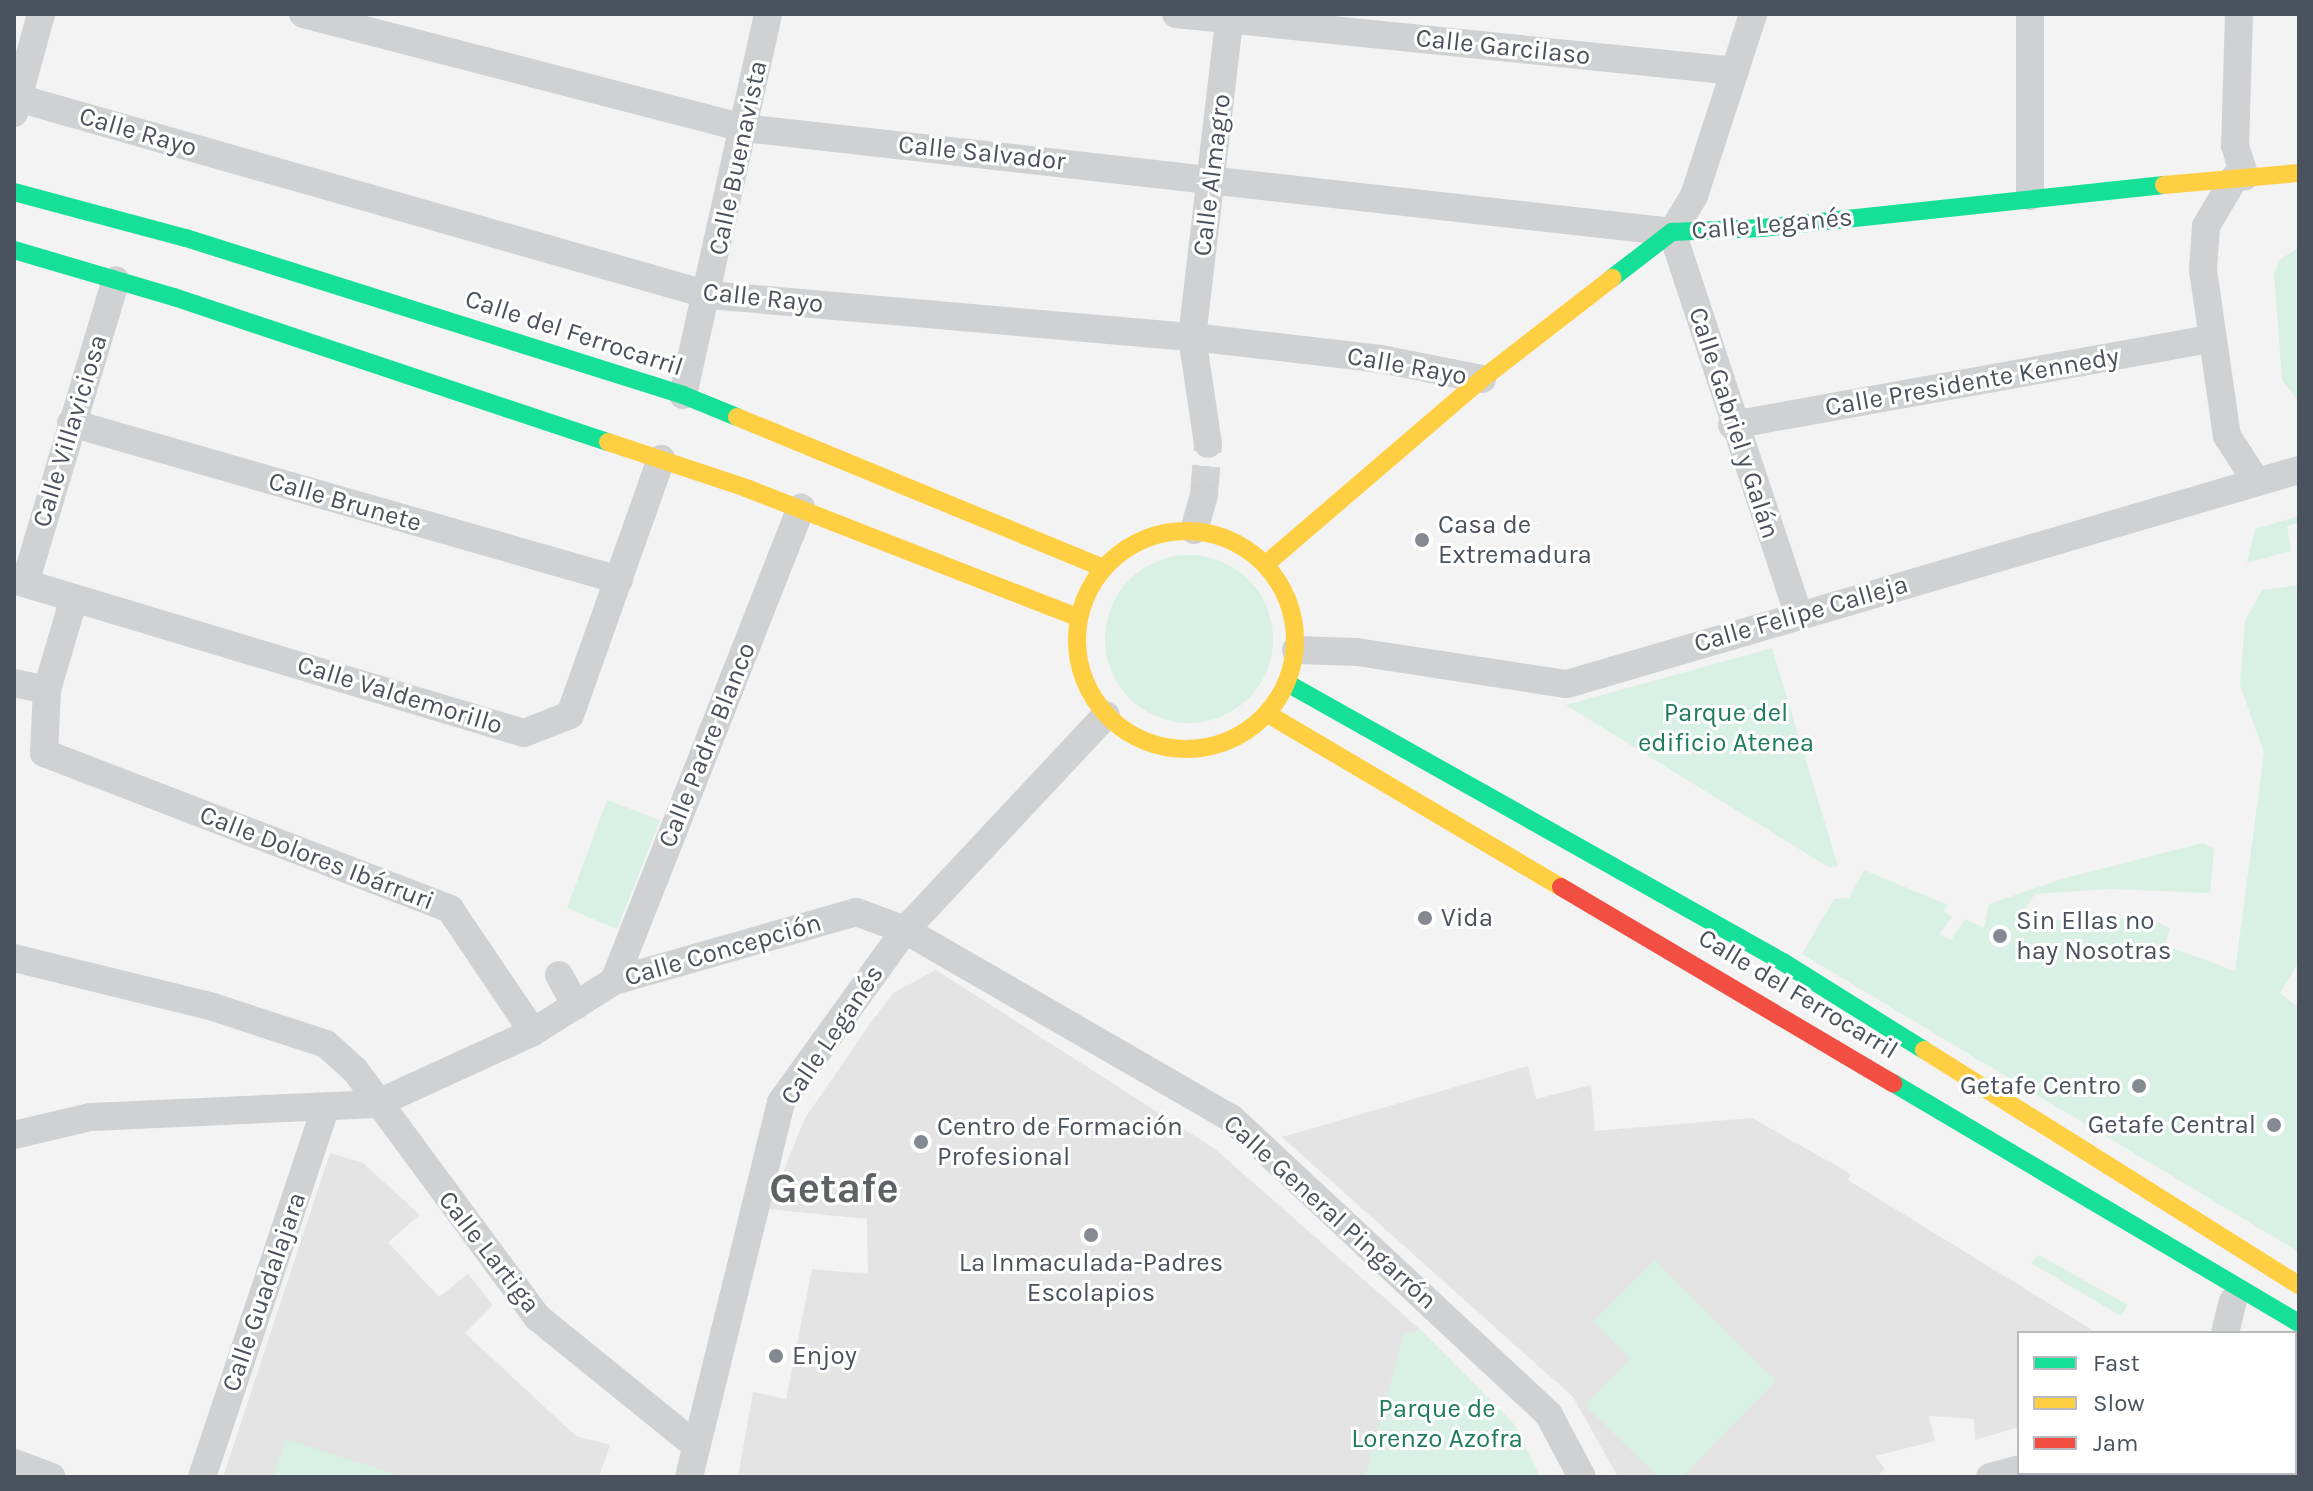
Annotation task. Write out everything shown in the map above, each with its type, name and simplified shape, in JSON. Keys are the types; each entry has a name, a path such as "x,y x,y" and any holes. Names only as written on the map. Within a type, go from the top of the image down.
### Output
{"street":[{"path":"16,106 41,14"},
{"name":"Calle Salvador","path":"303,14 744,128 1214,178 1672,232"},
{"name":"Calle Buenavista","path":"683,395 709,295 768,14"},
{"name":"Calle Garcilaso","path":"1176,14 1230,17 1735,71"},
{"path":"1672,232 1694,196 1753,14"},
{"path":"2030,14 2030,196"},
{"path":"2239,14 2235,146 2240,177 2206,226 2203,270 2227,436 2256,481"},
{"name":"Calle Almagro","path":"1208,444 1192,337 1214,178 1230,17"},
{"name":"Calle Rayo","path":"16,106 709,295 1192,337 1381,359 1482,379"},
{"name":"Calle Leganés","path":"1266,564 1482,379 1672,232 1762,228 2030,196 2299,173"},
{"name":"Calle del Ferrocarril","path":"14,192 186,238 683,395 1103,568"},
{"name":"Calle Gabriel y Galán","path":"1672,232 1732,425 1798,614"},
{"path":"14,250 116,280 661,459 801,508 1079,618"},
{"name":"Calle Villaviciosa","path":"20,581 116,280"},
{"name":"Calle Presidente Kennedy","path":"1732,425 2212,339"},
{"name":"Calle Brunete","path":"71,423 619,580"},
{"name":"Calle Valdemorillo","path":"20,581 524,733 570,715 661,459"},
{"name":"Calle Felipe Calleja","path":"1296,650 1357,652 1567,684 2299,470"},
{"path":"1194,530 1204,494"},
{"name":"Calle Padre Blanco","path":"614,981 801,508"},
{"path":"1194,530 1233,541 1266,564 1284,589 1294,619 1296,650 1287,683 1268,714 1244,734 1187,750 1157,746 1129,734 1106,715 1081,670 1079,618 1103,568 1134,543 1163,532 1194,530"},
{"path":"14,683 47,690 74,598"},
{"name":"Calle del Ferrocarril","path":"1287,683 1783,962 2299,1285"},
{"name":"Calle Dolores Ibárruri","path":"47,690 44,753 450,909 533,1032"},
{"name":"Calle del Ferrocarril","path":"1268,714 2299,1323"},
{"name":"Calle Leganés","path":"689,1477 694,1444 781,1102 905,930 1106,715"},
{"name":"Calle Concepción","path":"376,1104 533,1032 614,981 856,912 905,930"},
{"name":"Calle General Pingarrón","path":"905,930 1231,1118 1549,1415 1582,1477"},
{"name":"Calle Lartiga","path":"14,958 213,1007 326,1044 355,1070 376,1104 537,1317 694,1444"},
{"path":"559,975 576,1006"},
{"path":"14,1135 91,1117 376,1104"},
{"name":"Calle Guadalajara","path":"202,1477 326,1107"},
{"path":"2226,1331 2233,1301"},
{"path":"1990,1477 2017,1470"}],"shaded area":[{"name":"La Inmaculada-Padres Escolapios","path":"936,970 1215,1149 1421,1330 1404,1334 1366,1477 738,1477 753,1392 786,1399 812,1269 868,1274 867,1219 768,1209 805,1118 870,1024 893,993"},
{"path":"1528,1066 1536,1099 1591,1085 1595,1131 1752,1118 1851,1174 1848,1180 2094,1331 2017,1331 2017,1428 1975,1440 1974,1419 1929,1416 1935,1441 1875,1456 1885,1469 1876,1477 1618,1477 1573,1397 1282,1137"},
{"path":"330,1153 363,1163 420,1215 388,1242 439,1297 468,1274 493,1305 465,1333 576,1436 610,1445 599,1477 223,1477"}],"green space":[{"path":"2299,247 2299,402 2282,380 2274,273 2281,259"},
{"path":"2299,516 2299,523 2287,526 2291,551 2247,563 2255,529"},
{"path":"1189,555 1221,561 1248,580 1267,607 1273,639 1267,671 1248,698 1221,717 1189,723 1157,717 1130,698 1111,671 1105,639 1111,607 1130,580 1157,561"},
{"path":"2299,585 2299,962 2280,993 2299,1008 2299,1252 1802,954 1834,899 1849,898 1864,870 1948,905 1943,911 1952,917 1939,934 1951,940 1965,919 1984,928 1989,904 2065,878 2203,843 2214,849 2210,893 2108,889 2035,894 2024,910 2028,922 2107,917 2158,922 2170,929 2165,945 2235,971 2264,753 2240,685 2245,621 2262,590"},
{"name":"Parque del edificio Atenea","path":"1772,648 1838,866 1830,868 1566,705"},
{"path":"607,800 660,820 617,929 567,908"},
{"path":"2039,1255 2128,1305 2121,1316 2031,1263"},
{"path":"1654,1260 1776,1381 1682,1477 1658,1477 1585,1405 1630,1359 1594,1321"},
{"name":"Parque de Lorenzo Azofra","path":"1421,1330 1515,1425 1540,1477 1365,1477 1404,1334"},
{"path":"286,1439 404,1477 273,1477"}],"tunnel":[{"path":"1204,494 1208,444"}],"traffic: fast":[{"path":"1612,278 1672,232 1762,228 2164,185"},
{"path":"14,192 186,238 683,395 737,417"},
{"path":"14,250 174,297 608,442"},
{"path":"1287,683 1783,962 1924,1050"},
{"path":"1893,1083 2299,1323"}],"traffic: slow":[{"path":"2164,185 2299,173"},
{"path":"1266,564 1482,379 1612,278"},
{"path":"737,417 1103,568"},
{"path":"608,442 746,488 1079,618"},
{"path":"1186,531 1228,539 1247,549 1263,563 1277,579 1287,598 1295,640 1287,682 1277,701 1263,717 1247,731 1228,741 1186,749 1144,741 1125,731 1109,717 1095,701 1085,682 1077,640 1085,598 1095,579 1109,563 1125,549 1144,539 1186,531"},
{"path":"1268,714 1561,887"},
{"path":"1924,1050 2299,1285"}],"traffic: jam":[{"path":"1561,887 1893,1083"}],"place":[{"name":"Casa de Extremadura","path":"1422,540"},
{"name":"Vida","path":"1425,918"},
{"name":"Sin Ellas no hay Nosotras","path":"2000,936"},
{"name":"Getafe Centro","path":"2139,1086"},
{"name":"Getafe Central","path":"2274,1125"},
{"name":"Centro de Formación Profesional","path":"921,1142"},
{"name":"La Inmaculada-Padres Escolapios","path":"1091,1235"},
{"name":"Enjoy","path":"776,1356"}],"district":[{"name":"Getafe","path":"834,1188"}]}
